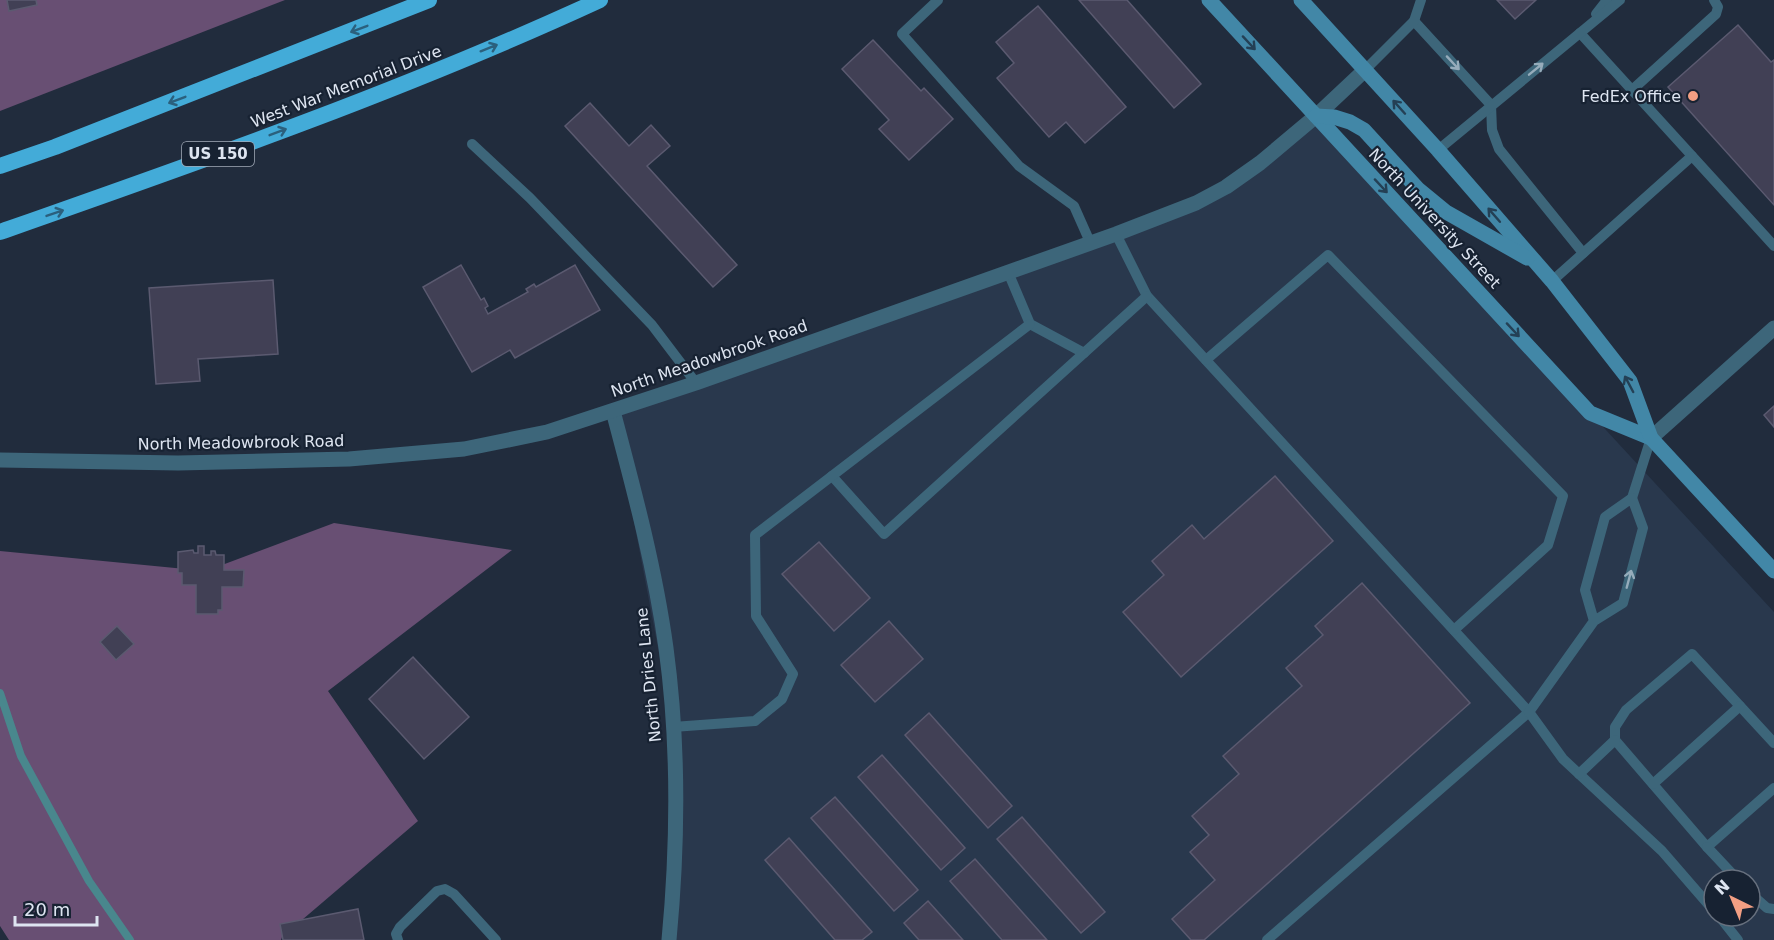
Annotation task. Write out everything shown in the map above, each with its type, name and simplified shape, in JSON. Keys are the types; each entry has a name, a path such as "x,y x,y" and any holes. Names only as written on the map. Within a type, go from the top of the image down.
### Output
{"highway":[{"path":"0,166 55,147 429,0"},
{"name":"West War Memorial Drive","path":"0,232 280,131 526,33 600,0"}],"main road":[{"name":"North University Street","path":"1209,0 1590,413 1651,438"},
{"name":"North University Street","path":"1301,0 1438,150 1552,281 1630,381 1651,438 1774,571"},
{"path":"1316,116 1334,117 1364,130 1418,189 1446,212 1537,264"}],"street":[{"name":"North Meadowbrook Road","path":"0,460 222,462 349,459 464,449 519,439 696,383 1116,234 1196,203 1226,187 1260,163 1316,116 1365,70"},
{"path":"1651,438 1774,328"},
{"name":"North Dries Lane","path":"613,411 640,512 666,648 673,728 675,802 669,940"}],"lane":[{"path":"938,0 902,34 1019,166 1074,206 1090,242"},
{"path":"1365,70 1414,21 1421,0"},
{"path":"1580,33 1607,0"},
{"path":"1438,150 1620,0"},
{"path":"1632,90 1716,14 1718,8 1714,0"},
{"path":"1414,21 1491,105 1492,130 1499,149 1583,253"},
{"path":"1580,33 1774,246"},
{"path":"472,144 530,198 652,325 696,383"},
{"path":"1552,281 1692,156"},
{"path":"1116,234 1147,296 1529,712 1563,759 1662,851 1702,896"},
{"path":"1206,360 1328,255 1563,496 1548,545 1454,630"},
{"path":"1008,272 1030,324 1084,353"},
{"path":"832,476 884,534 1147,296"},
{"path":"673,728 755,721 782,699 794,674 756,616 755,535 1030,324"},
{"path":"1594,621 1585,590 1605,517 1632,498 1651,438"},
{"path":"1267,940 1529,712 1594,621 1623,603 1643,528 1632,498"},
{"path":"1727,868 1615,740 1615,727 1626,710 1692,654 1774,743"},
{"path":"1653,784 1740,706"},
{"path":"1579,774 1615,740"},
{"path":"1707,847 1774,788"},
{"path":"398,940 396,934 400,927 437,891 445,889 454,894 496,940"},
{"path":"1728,928 1738,940"}],"shaded area":[{"path":"0,0 285,0 0,111"},
{"path":"1316,116 1774,612 1774,940 669,940 673,727 613,411 1196,203"},
{"path":"334,523 512,550 328,691 418,821 281,940 9,940 0,926 0,551 206,571"}],"building":[{"path":"7,0 36,0 37,5 9,11"},
{"path":"1079,0 1127,0 1201,84 1174,108"},
{"path":"1497,0 1536,0 1515,19"},
{"path":"1038,6 1126,107 1085,143 1066,122 1049,137 997,78 1014,63 996,42"},
{"path":"1738,25 1771,62 1774,60 1774,205 1668,87"},
{"path":"873,40 921,91 924,88 953,119 909,160 879,129 889,120 842,69"},
{"path":"590,103 629,146 651,125 670,146 647,166 737,265 713,287 565,126"},
{"path":"461,265 481,300 484,298 488,306 485,308 488,314 528,292 526,289 534,284 536,287 575,265 600,310 515,358 510,350 472,372 423,287"},
{"path":"273,280 278,354 198,359 200,381 156,384 149,288"},
{"path":"1774,406 1774,427 1764,415"},
{"path":"1275,476 1333,541 1181,677 1123,612 1164,575 1152,561 1192,525 1204,539"},
{"path":"819,542 870,598 834,631 782,574"},
{"path":"198,546 204,546 204,555 211,555 211,551 215,551 216,555 224,555 224,570 244,570 243,587 222,587 222,610 218,610 218,614 196,614 196,585 182,585 182,573 178,573 178,552 193,550 194,553 198,553"},
{"path":"1362,583 1470,703 1204,940 1191,940 1172,919 1215,880 1190,852 1209,835 1192,816 1239,774 1223,756 1302,686 1286,668 1323,635 1315,626"},
{"path":"889,621 923,659 875,702 841,665"},
{"path":"117,626 134,644 116,660 100,642"},
{"path":"413,657 469,717 424,759 369,699"},
{"path":"929,713 1012,806 988,828 905,735"},
{"path":"882,755 965,848 941,870 858,777"},
{"path":"835,797 918,890 894,911 811,818"},
{"path":"1022,817 1105,912 1081,933 997,839"},
{"path":"789,838 872,932 862,940 835,940 765,860"},
{"path":"975,859 1047,940 1002,940 950,881"},
{"path":"928,901 963,940 919,940 904,923"},
{"path":"358,909 364,940 283,940 280,924"}],"waterway":[{"path":"0,693 21,756 89,881 130,940"}],"place":[{"name":"FedEx Office","path":"1693,96"}]}
